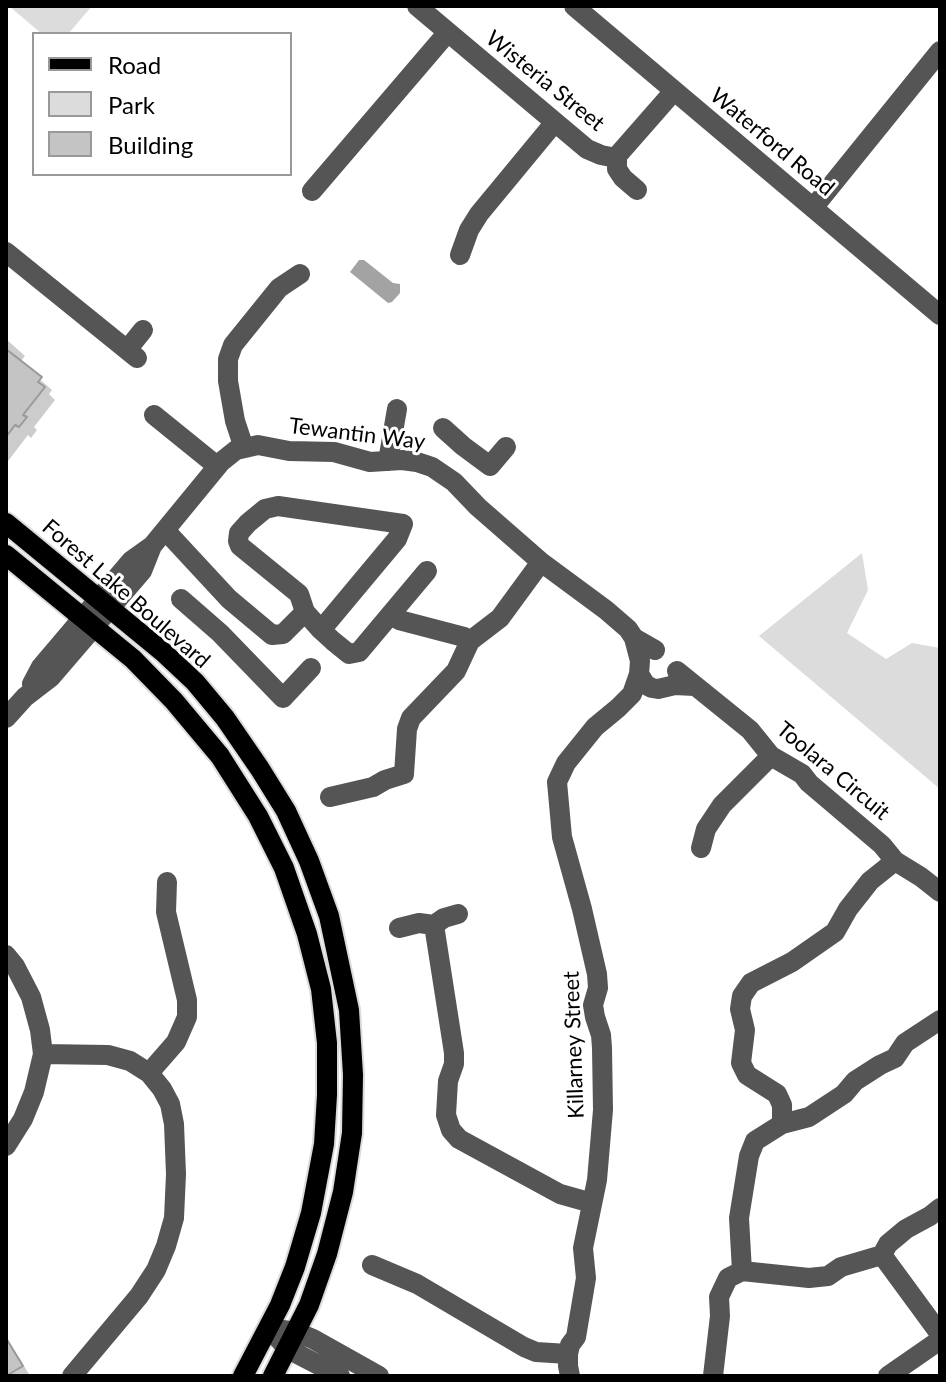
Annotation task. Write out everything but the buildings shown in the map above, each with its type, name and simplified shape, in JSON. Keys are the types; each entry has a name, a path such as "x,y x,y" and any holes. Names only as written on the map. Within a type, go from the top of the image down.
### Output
{"main road":[{"name":"Forest Lake Boulevard","path":"6,523 163,652 195,682 225,718 286,811 329,916 349,1010 353,1075 352,1133 343,1192 327,1254 309,1305 273,1376"},
{"name":"Forest Lake Boulevard","path":"6,555 133,659 174,701 220,756 258,816 284,868 307,934 321,989 327,1043 324,1144 311,1213 295,1267 269,1328 243,1376"}],"street":[{"name":"Wisteria Street","path":"417,6 587,149 611,157 617,156 674,91"},
{"name":"Waterford Road","path":"574,6 940,315"},
{"path":"312,191 448,32"},
{"path":"813,208 940,51"},
{"path":"460,255 479,214 555,122"},
{"path":"617,156 617,169 637,190"},
{"path":"6,252 132,354 143,330"},
{"path":"13,707 41,667 142,571 159,538 217,466 244,448 228,381 228,359 233,345 279,288 300,274"},
{"path":"388,461 397,409"},
{"path":"154,415 217,466"},
{"path":"443,428 490,466 506,447"},
{"name":"Tewantin Way","path":"244,448 258,445 289,451 334,452 370,462 417,462 444,474 541,562 628,629 652,675"},
{"path":"444,474 463,446"},
{"path":"321,630 397,539 403,524 278,506 260,512 242,529 238,541 244,550 299,594 305,612 321,630 349,654 356,654 427,571"},
{"path":"159,538 182,549 241,610 268,632 276,636 287,631 305,612"},
{"path":"330,797 373,787 404,774 407,729 411,718 456,671 470,641 500,618 541,562"},
{"path":"181,599 220,633 283,698 311,668"},
{"path":"220,633 241,610"},
{"path":"399,620 470,641"},
{"name":"Toolara Circuit","path":"652,675 694,686 710,697 750,730 771,756 802,774 882,845 895,861 940,892"},
{"name":"Killarney Street","path":"570,1376 568,1354 576,1337 586,1278 583,1248 597,1180 603,1110 601,1035 593,1005 598,988 597,974 562,837 557,782 566,763 595,727 652,675"},
{"path":"701,848 706,829 722,805 771,756"},
{"path":"782,1124 782,1105 777,1094 747,1075 741,1063 745,1030 740,1009 742,996 751,983 792,962 835,932 870,881 895,861"},
{"path":"149,1073 176,1042 187,1017 187,1000 166,912 167,882"},
{"path":"399,928 419,923 434,925 458,914"},
{"path":"434,925 454,1053 446,1115 451,1130 459,1139 560,1194 592,1203"},
{"path":"6,955 31,997 43,1054 34,1092 23,1119 6,1146"},
{"path":"742,1271 739,1218 749,1156 755,1141 782,1124 809,1117 844,1094 855,1081 895,1058 905,1043 940,1020"},
{"path":"43,1054 108,1055 130,1061 149,1073 162,1089 170,1104 174,1124 174,1218 166,1246 156,1270 139,1296 72,1376"},
{"path":"713,1376 720,1316 719,1297 728,1278 742,1271 809,1278 828,1276 841,1267 882,1255 888,1244 906,1229 940,1208"},
{"path":"882,1255 940,1337 888,1376"},
{"path":"372,1265 417,1284 524,1347 536,1352 568,1354"},
{"path":"269,1328 340,1376"},
{"path":"292,1341 313,1339 379,1376"}],"green space":[{"path":"9,6 92,6 70,32 40,32"},
{"path":"862,553 868,590 847,633 886,659 912,643 940,648 940,789 759,636"}],"shaded area":[{"path":"359,260 364,260 393,283 400,284 400,293 392,302 388,303 350,272"}]}
